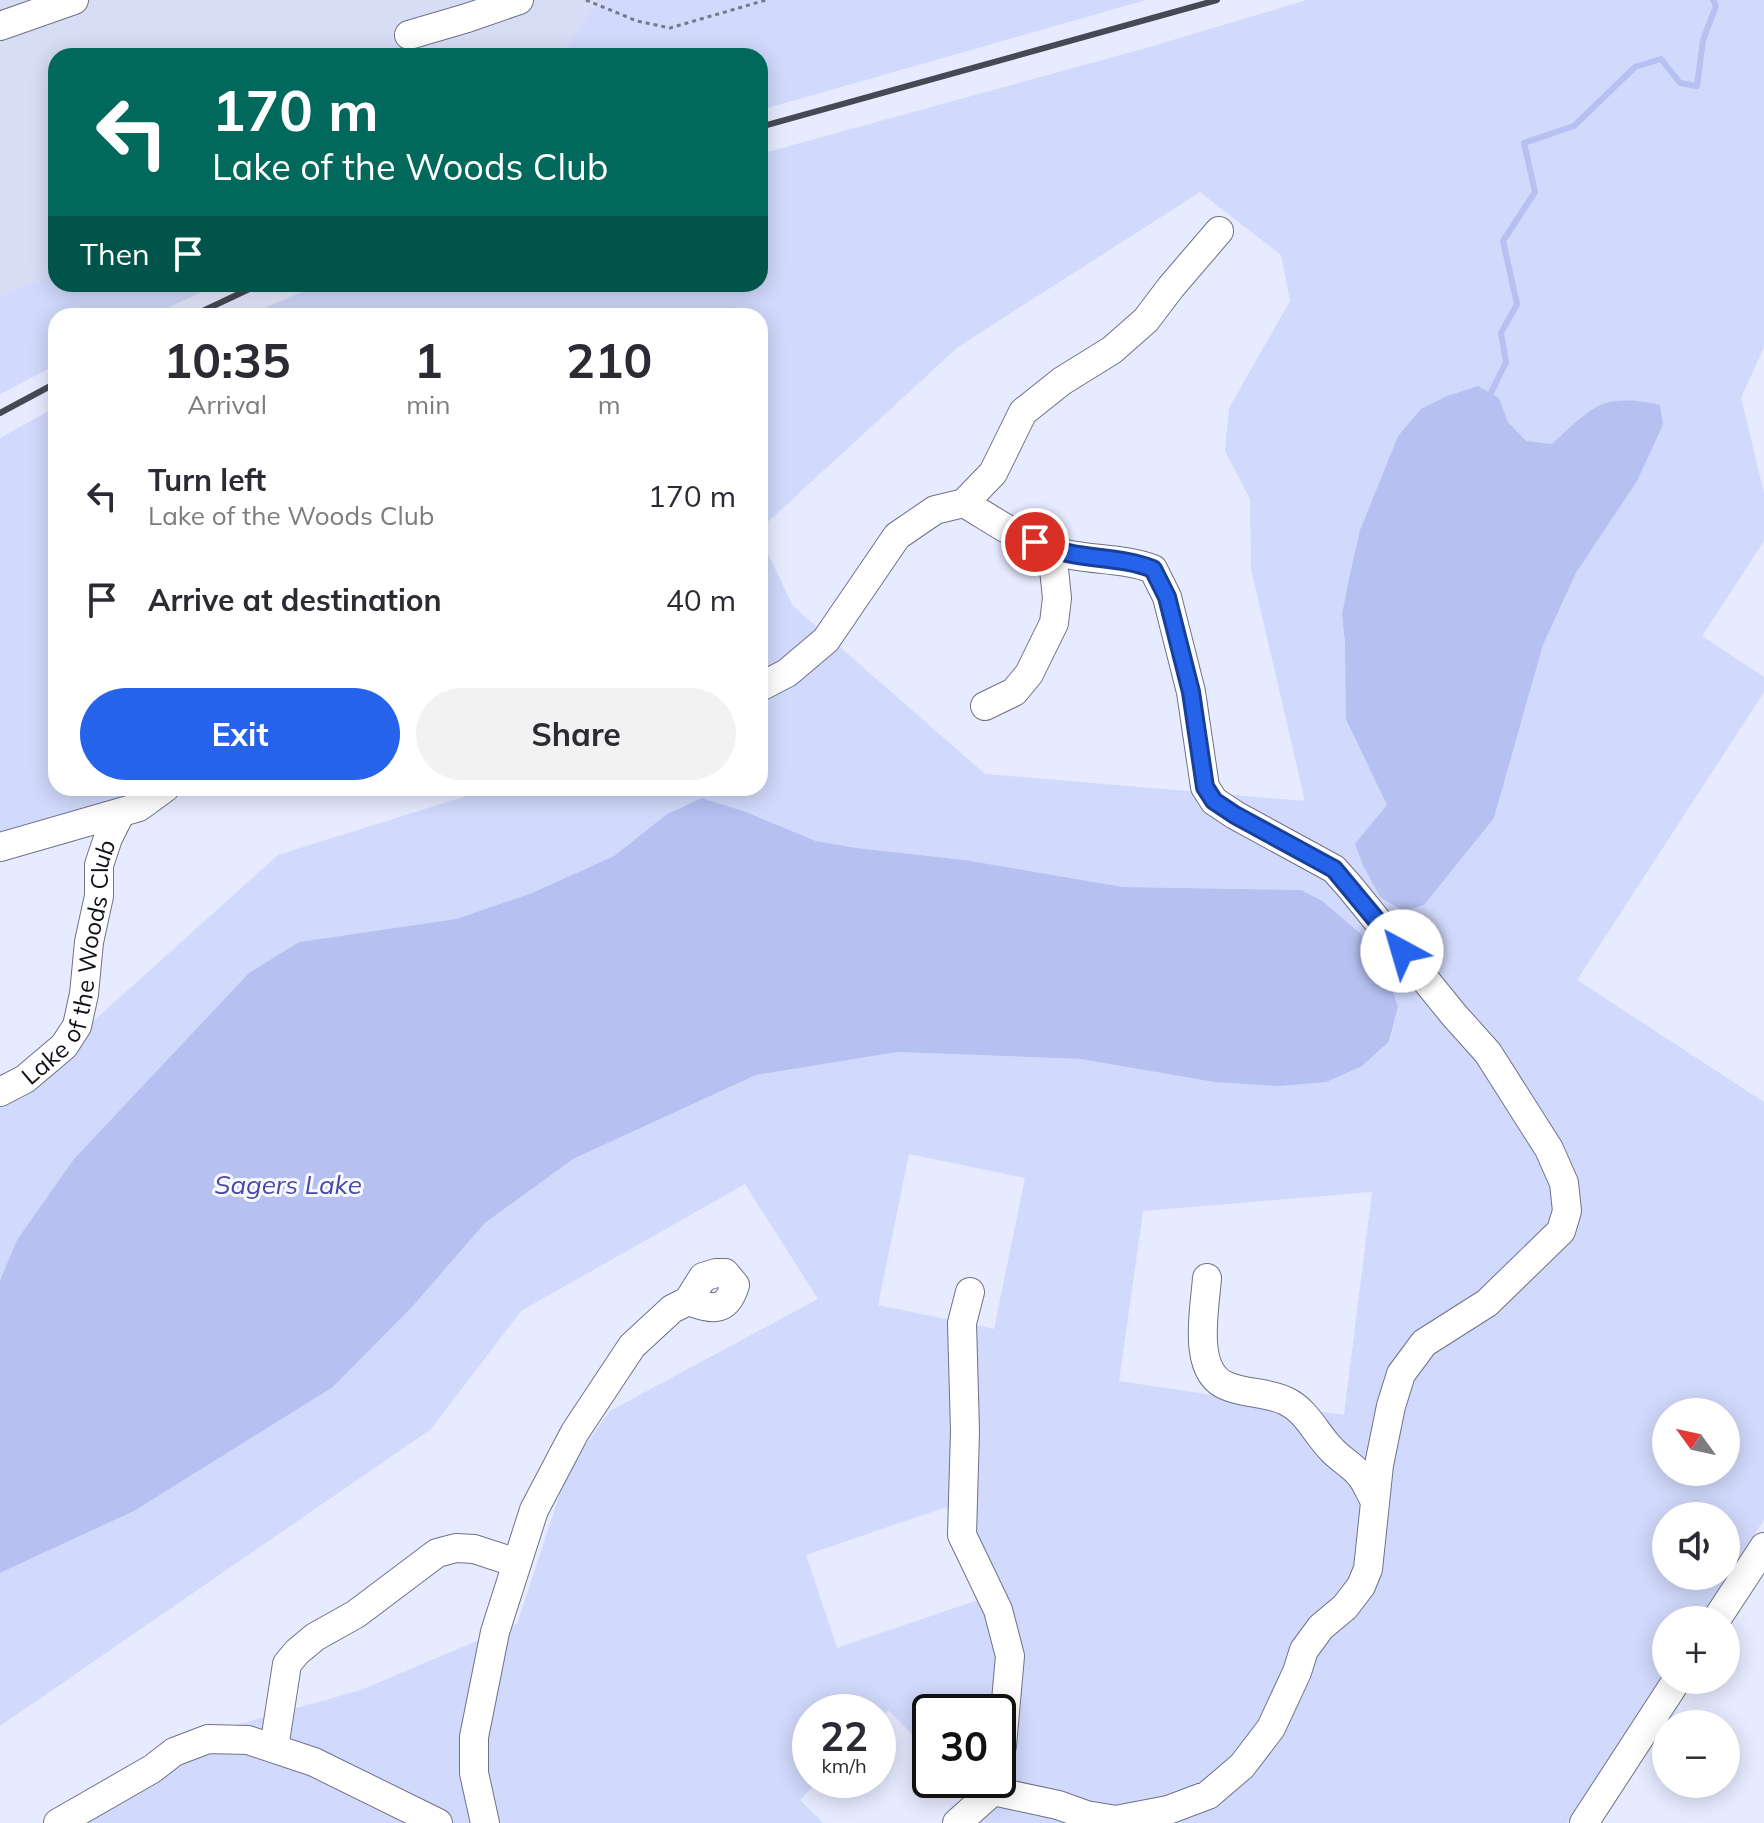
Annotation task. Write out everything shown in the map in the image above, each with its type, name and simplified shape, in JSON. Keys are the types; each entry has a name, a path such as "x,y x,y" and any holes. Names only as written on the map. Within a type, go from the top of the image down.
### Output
{"street":[{"path":"0,26 74,0"},
{"path":"409,35 519,0"},
{"path":"768,683 787,673 826,640 897,536 935,510 964,503 993,473 1023,412 1062,381 1112,350 1146,320 1219,231"},
{"path":"964,503 1052,550 1153,569 1167,597 1191,692 1205,787 1209,794 1235,815 1334,869 1488,1053 1549,1149 1564,1183 1567,1211 1561,1231 1530,1263 1487,1303 1424,1343 1401,1374 1379,1465 1368,1569 1361,1586 1345,1607 1321,1627 1304,1650 1271,1728 1242,1766 1208,1795 1168,1810 1116,1820 1086,1815 1016,1787"},
{"path":"985,706 1014,692 1029,674 1054,623 1057,598 1052,550"},
{"path":"0,847 120,814 139,807 154,796"},
{"name":"Lake of the Woods Club","path":"0,1092 25,1079 64,1046 77,1026 99,896 99,865 120,814"},
{"path":"1207,1278 1202,1342 1208,1366 1217,1381 1227,1387 1285,1400 1302,1411 1331,1450 1360,1475 1375,1501"},
{"path":"970,1292 962,1323 965,1431 962,1535 998,1610 1010,1656 1007,1694"},
{"path":"485,1823 474,1773 474,1737 495,1632 534,1510 575,1432 632,1346 672,1309 688,1301"},
{"path":"1725,1606 1764,1547"},
{"path":"274,1748 287,1664 315,1637 356,1614 437,1553 456,1548 474,1549 517,1563"},
{"path":"1584,1823 1668,1694"},
{"path":"58,1823 152,1769 174,1752 208,1739 248,1740 314,1762 438,1823"},
{"path":"957,1823 979,1798"}],"path":[{"path":"586,0 637,21 670,28 766,0"}],"shaded area":[{"path":"0,0 598,0 566,48 48,48 48,277 0,296"},
{"path":"598,0 1146,0 768,108 768,48 566,48"},
{"path":"1307,0 1764,0 1764,347 1741,398 1764,493 1764,541 1702,636 1764,677 1764,692 1577,980 1764,1102 1764,1520 1740,1557 1740,1502 1652,1502 1652,1590 1718,1590 1708,1606 1652,1606 1652,1692 1567,1823 942,1823 966,1798 1016,1798 1016,1694 912,1694 912,1734 896,1718 896,1694 792,1694 792,1798 802,1798 800,1800 823,1823 71,1823 226,1728 361,1690 517,1624 568,1469 610,1411 818,1299 745,1184 521,1311 431,1429 0,1726 0,1573 134,1511 333,1387 412,1307 485,1223 573,1159 756,1075 898,1052 1080,1059 1214,1082 1362,1066 1390,1042 1398,1007 1386,970 1362,935 1324,901 1301,890 1123,887 965,860 857,848 816,841 746,812 702,798 667,814 614,856 532,893 456,919 299,942 17,1240 0,1280 0,1105 278,855 466,796 768,796 768,554 793,606 985,774 1305,801 1251,569 1250,499 1225,451 1229,408 1290,301 1281,255 1200,192 958,347 768,522 768,308 264,308 302,292 768,292 768,152 1146,48","holes":["1499,398 1508,422 1525,441 1552,444 1573,425 1663,425 1637,480 1576,573 1543,645 1494,818 1375,822 1387,805 1345,643 1342,614 1360,530 1398,436","909,1154 1025,1178 994,1329 878,1305","1372,1192 1344,1415 1119,1381 1143,1211","946,1507 978,1600 837,1648 806,1555"]},
{"path":"48,277 48,292 201,292 168,308 48,308 48,369 0,394 0,296"},
{"path":"48,411 48,796 129,796 120,802 0,839 0,438"}],"water":[{"path":"1478,386 1499,398 1508,422 1526,441 1552,444 1590,411 1617,401 1660,405 1663,425 1637,481 1576,573 1543,645 1494,818 1424,905 1403,911 1380,897 1355,844 1387,805 1346,719 1342,614 1360,530 1398,436 1421,409"},
{"name":"Sagers Lake","path":"702,798 746,812 816,841 857,848 965,860 1123,887 1301,890 1323,901 1362,935 1386,970 1398,1007 1389,1042 1362,1066 1326,1082 1280,1086 1214,1082 1080,1059 898,1052 756,1075 573,1159 485,1223 412,1307 333,1387 134,1511 0,1573 0,1280 17,1240 74,1159 249,973 299,942 456,919 532,893 614,856 667,814"}],"waterway":[{"path":"1488,399 1506,362 1501,333 1517,304 1503,241 1535,192 1524,143 1574,126 1635,67 1661,59 1680,83 1697,86 1703,40 1716,6 1713,0"}],"railway":[{"path":"768,125 1217,0"},
{"path":"209,308 243,292"},
{"path":"0,413 48,387"}],"route":[{"path":"1035,542 1052,550 1086,558 1139,564 1153,569 1167,597 1191,692 1205,787 1214,801 1334,869 1402,951"}]}
